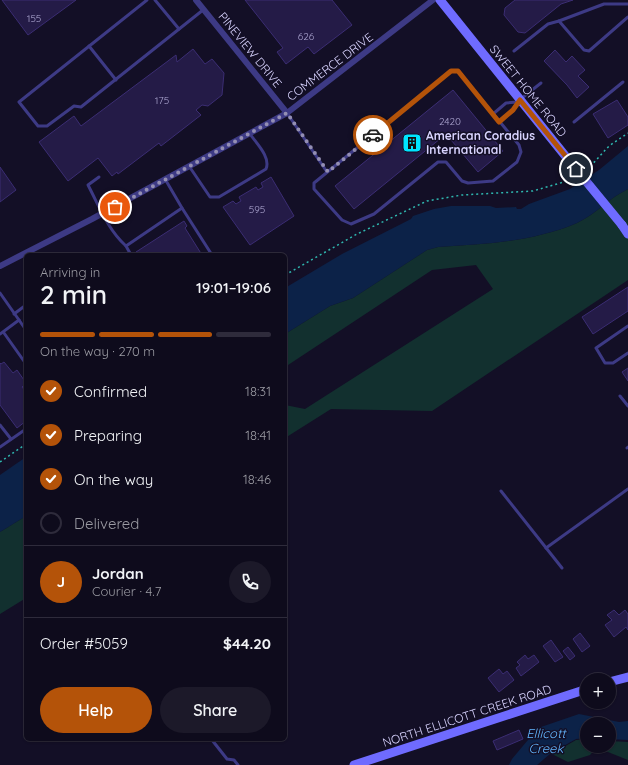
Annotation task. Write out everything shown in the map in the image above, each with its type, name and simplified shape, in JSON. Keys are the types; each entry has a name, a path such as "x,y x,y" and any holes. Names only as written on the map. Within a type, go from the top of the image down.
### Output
{"main road":[{"name":"SWEET HOME ROAD","path":"440,0 518,101 567,158 628,234"},
{"path":"616,680 628,676"},
{"name":"NORTH ELLICOTT CREEK ROAD","path":"354,765 580,691"}],"street":[{"name":"PINEVIEW DRIVE","path":"196,0 287,113"},
{"name":"COMMERCE DRIVE","path":"25,253 287,113 433,0"},
{"name":"COMMERCE DRIVE","path":"0,266 24,254"}],"lane":[{"path":"147,0 19,102 38,126 47,126 74,106 81,107 203,10"},
{"path":"155,0 179,29"},
{"path":"514,51 548,24 604,4 628,4"},
{"path":"559,20 584,50 589,51 628,17"},
{"path":"89,46 116,80"},
{"path":"451,71 458,71 493,114 519,146 521,152 516,162 493,181 468,183 462,181 446,162 438,162 374,214 351,224 342,220 314,189 314,183 451,71"},
{"path":"574,122 624,82"},
{"path":"499,122 513,110 518,101 541,83"},
{"path":"493,114 506,103 518,101"},
{"path":"287,113 328,172"},
{"path":"189,166 210,197 219,197 266,169 268,164 267,159 250,134"},
{"path":"100,177 88,185 102,213 131,253"},
{"path":"165,179 211,253"},
{"path":"126,246 171,217 182,208"},
{"path":"0,294 24,327"},
{"path":"0,304 5,300"},
{"path":"14,314 24,306"},
{"path":"19,320 2,333 24,361"},
{"path":"628,326 596,348 605,363 613,363 628,353"},
{"path":"620,396 628,406"},
{"path":"0,425 11,439"},
{"path":"0,447 24,430"},
{"path":"546,548 628,489"},
{"path":"502,491 562,568"},
{"path":"213,741 227,759 234,760 238,765"}],"path":[{"path":"584,173 609,146 628,133"},
{"path":"287,274 357,234 427,201 462,195 533,192 571,181 577,177"},
{"path":"0,462 24,445"}],"green space":[{"path":"628,189 628,280 432,411 331,409 287,437 287,405 305,409 493,289 476,265 432,270 287,366 287,333 330,306 353,298 427,250 438,247 508,241 543,234 577,223"},
{"path":"24,517 24,599 0,614 0,532"},
{"path":"576,740 580,740 580,753 592,753 590,755 568,762 552,754"},
{"path":"616,741 628,742 628,760 610,753 616,753"}],"water":[{"path":"628,146 628,189 577,223 526,238 491,243 438,247 427,250 353,298 330,306 287,333 287,287 342,254 411,219 413,216 434,209 451,206 490,206 496,208 516,207 517,209 521,209 529,204 570,189 599,170"},
{"path":"24,458 24,517 0,532 0,475"},
{"name":"Ellicott Creek","path":"579,714 594,717 580,717 580,739 576,739 551,753 537,765 509,765 512,759 538,728"},
{"name":"Ellicott Creek","path":"616,721 628,721 628,740 616,739"}],"building":[{"path":"2,0 76,0 28,35"},
{"path":"245,0 332,0 352,25 314,54 308,47 286,64 277,52 283,48"},
{"path":"515,0 573,0 561,4 525,33 518,32 504,15 505,8"},
{"path":"193,49 205,64 212,59 224,73 222,95 208,106 202,105 196,110 201,115 161,146 159,143 118,174 117,172 112,176 98,158 68,181 39,142 74,116 81,126 176,55 177,62"},
{"path":"555,50 566,62 572,56 585,70 578,76 589,87 577,98 544,61"},
{"name":"American Coradius International","path":"453,90 503,151 478,172 446,134 354,209 335,186"},
{"path":"617,100 628,117 628,125 608,138 593,114"},
{"path":"0,167 16,190 0,202"},
{"path":"271,177 294,216 250,245 223,207 233,201 236,204 241,201 239,197 256,187 258,190 263,187 261,183"},
{"path":"184,221 187,226 185,228 201,253 137,253 136,252"},
{"path":"628,287 628,311 593,334 582,317"},
{"path":"4,362 13,373 17,370 24,380 24,385 22,387 24,390 24,423 17,428 0,405 0,363 1,364"},
{"path":"628,368 628,381 622,372"},
{"path":"614,610 619,615 625,610 628,614 628,630 626,627 614,637 605,625 612,620 607,615"},
{"path":"580,633 590,646 582,652 573,639"},
{"path":"551,640 563,657 555,662 543,646"},
{"path":"568,647 575,656 570,660 563,651"},
{"path":"525,655 528,659 534,655 539,662 521,676 516,668 520,665 517,662"},
{"path":"499,669 503,674 507,671 514,680 499,692 488,678"},
{"path":"519,730 523,739 497,750 493,741"}],"way so far":[{"path":"115,207 287,113 328,172 373,135"}],"place":[{"name":"American Coradius International","path":"412,143"}],"route":[{"path":"373,135 451,71 458,71 499,122 513,110 517,102 520,100 576,169"}]}
